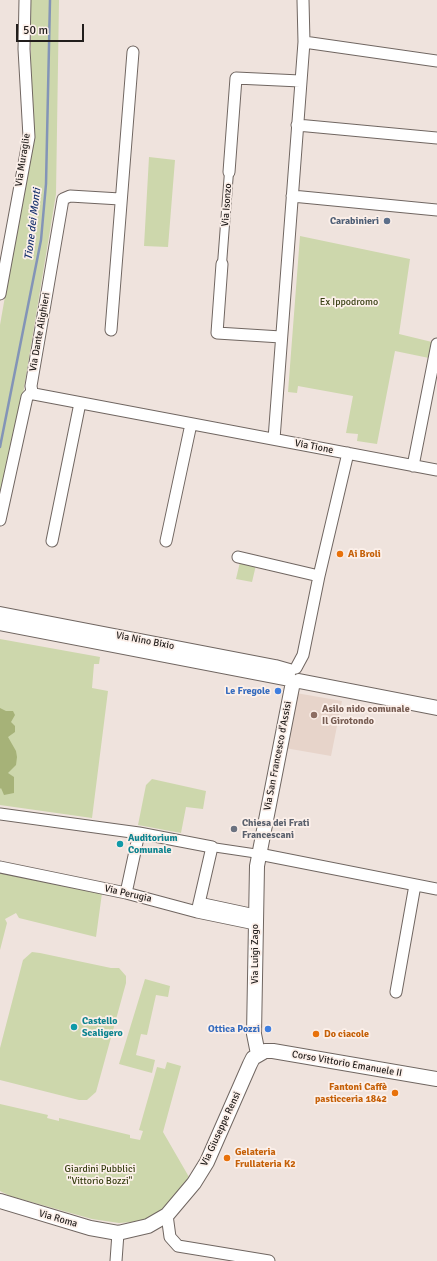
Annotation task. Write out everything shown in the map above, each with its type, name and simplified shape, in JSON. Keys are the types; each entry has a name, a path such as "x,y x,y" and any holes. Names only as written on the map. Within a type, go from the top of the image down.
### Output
{"street":[{"name":"Via Muraglie","path":"0,294 29,137 24,49 26,0"},
{"path":"274,439 304,42 303,0"},
{"path":"304,42 437,61"},
{"path":"111,330 120,199 133,52"},
{"name":"Via Isonzo","path":"281,337 217,332 222,264 236,78 300,81"},
{"path":"297,125 437,138"},
{"name":"Via Dante Alighieri","path":"0,520 27,397 32,392 31,386 63,199 70,196 120,199"},
{"path":"292,196 437,210"},
{"path":"413,466 437,344"},
{"name":"Via Tione","path":"32,392 34,394 80,403 437,470"},
{"path":"52,541 80,403"},
{"path":"166,541 191,424"},
{"path":"295,676 303,655 319,576 348,453"},
{"path":"238,557 319,576"},
{"name":"Via Nino Bixio","path":"0,614 275,667 295,676 437,708"},
{"name":"Via Nino Bixio","path":"0,623 295,676 437,699"},
{"name":"Via San Francesco d'Assisi","path":"259,854 295,676"},
{"path":"0,814 139,833 212,847 259,854 437,889"},
{"path":"126,893 139,833"},
{"path":"198,907 212,847"},
{"name":"Via Luigi Zago","path":"258,1054 254,1034 255,919 257,866 259,854"},
{"name":"Via Perugia","path":"0,866 255,919"},
{"path":"396,992 415,885"},
{"name":"Corso Vittorio Emanuele II","path":"258,1054 264,1051 273,1051 437,1079"},
{"name":"Via Giuseppe Rensi","path":"118,1233 148,1226 167,1215 182,1200 207,1162 250,1064 258,1054"},
{"name":"Via Roma","path":"0,1201 90,1228 118,1233"},
{"path":"167,1215 170,1237 178,1246 268,1261"},
{"path":"116,1261 118,1233"}],"shaded area":[{"path":"296,693 342,701 331,756 285,748"}],"green space":[{"path":"31,0 59,0 56,194 23,394 0,495 0,325 11,262 31,88"},
{"path":"149,157 175,160 168,247 144,246"},
{"name":"Ex Ippodromo","path":"300,236 410,259 399,334 432,342 429,358 395,351 377,444 357,441 358,434 346,433 353,396 298,386 297,393 288,392"},
{"path":"240,562 256,565 252,582 236,579"},
{"path":"0,639 100,657 99,664 94,664 92,688 108,691 92,818 0,805"},
{"path":"0,708 6,711 13,711 15,715 11,722 15,726 15,732 8,737 16,751 17,757 16,765 8,773 14,777 14,793 4,795 1,788 0,789"},
{"path":"152,779 206,791 203,809 186,807 181,833 138,825 146,785"},
{"path":"0,873 102,893 96,937 19,918 16,913 5,919 7,923 0,950"},
{"path":"32,952 111,968 119,968 126,976 126,983 96,1092 87,1100 79,1100 0,1080 0,1048 23,960"},
{"path":"145,979 170,986 168,997 156,995 147,1035 141,1034 136,1055 155,1060 152,1073 119,1064"},
{"name":"Giardini Pubblici \"Vittorio Bozzi\"","path":"167,1062 181,1066 163,1132 189,1177 165,1207 144,1221 119,1223 92,1219 10,1196 0,1191 0,1104 48,1115 47,1118 59,1121 59,1118 130,1135 130,1138 140,1140 143,1131 139,1130 157,1067 165,1069"}],"waterway":[{"name":"Tione dei Monti","path":"0,447 41,240 46,184 50,0"}],"place":[{"name":"Carabinieri","path":"387,221"},
{"name":"Ai Broli","path":"340,554"},
{"name":"Le Fregole","path":"278,691"},
{"name":"Asilo nido comunale Il Girotondo","path":"314,715"},
{"name":"Chiesa dei Frati Francescani","path":"234,829"},
{"name":"Auditorium Comunale","path":"120,844"},
{"name":"Castello Scaligero","path":"74,1027"},
{"name":"Ottica Pozzi","path":"268,1029"},
{"name":"Do ciacole","path":"316,1034"},
{"name":"Fantoni Caffè pasticceria 1842","path":"395,1093"},
{"name":"Gelateria Frullateria K2","path":"227,1158"}]}
